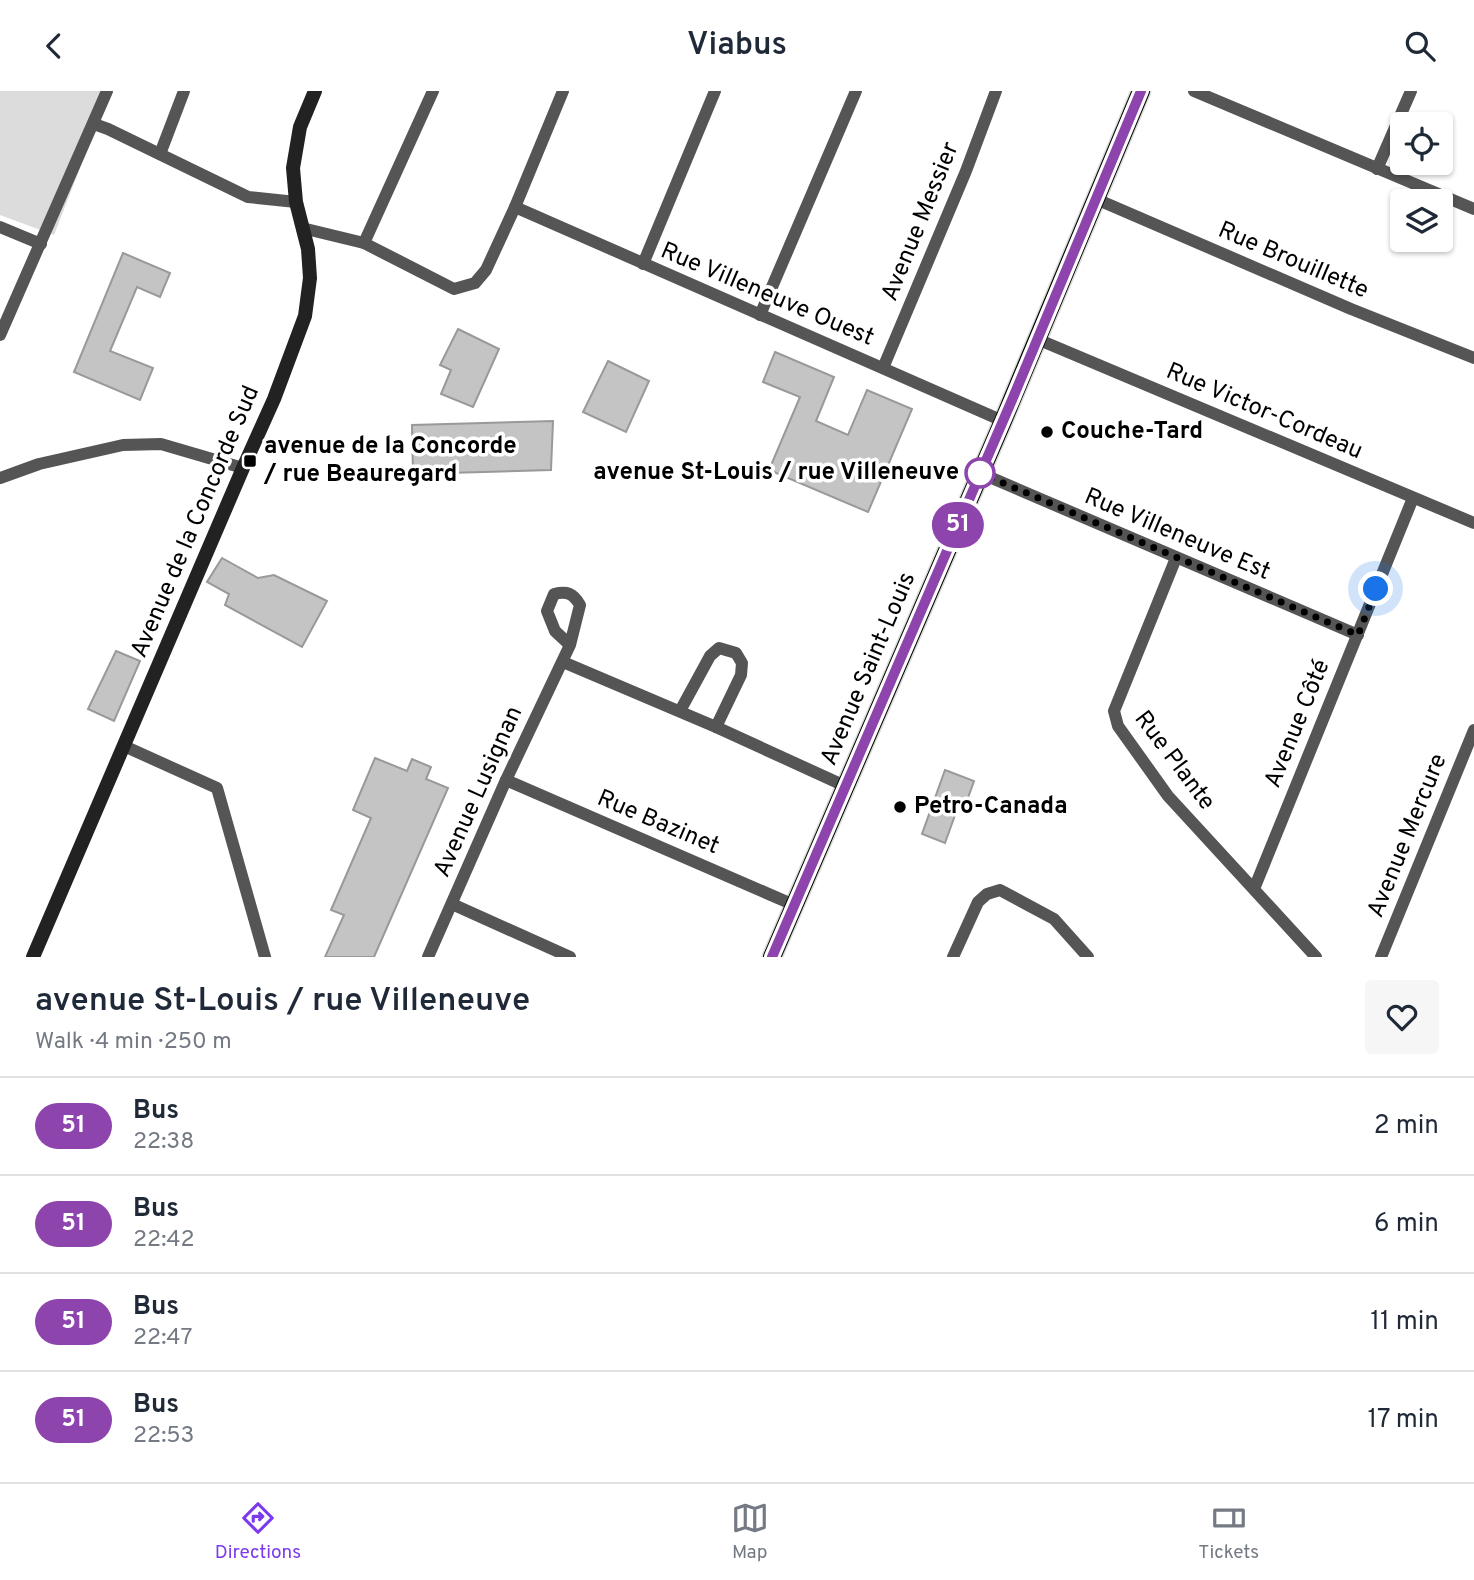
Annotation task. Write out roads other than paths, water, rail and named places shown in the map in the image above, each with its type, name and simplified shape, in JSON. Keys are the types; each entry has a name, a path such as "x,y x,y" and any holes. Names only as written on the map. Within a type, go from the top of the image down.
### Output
{"main road":[{"name":"Avenue Saint-Louis","path":"772,957 1003,421 1141,91"}],"street":[{"path":"0,335 107,91"},
{"path":"160,154 184,91"},
{"name":"Avenue de la Concorde Sud","path":"33,957 274,400 305,316 310,278 309,249 296,202 293,168 300,127 315,91"},
{"path":"364,243 433,91"},
{"path":"302,227 364,243 454,289 475,283 486,270 515,207 563,91"},
{"path":"643,264 715,91"},
{"path":"760,315 856,91"},
{"name":"Avenue Messier","path":"883,368 996,91"},
{"path":"1194,91 1474,209"},
{"path":"1377,169 1411,91"},
{"path":"94,124 248,197 296,202"},
{"name":"Rue Brouillette","path":"1096,199 1351,309 1474,358"},
{"name":"Rue Villeneuve Ouest","path":"515,207 1003,421"},
{"path":"0,227 41,244"},
{"name":"Rue Victor-Cordeau","path":"1037,339 1474,523"},
{"path":"0,478 39,464 123,445 161,444 243,467"},
{"name":"Rue Villeneuve Est","path":"980,473 1358,635"},
{"name":"Avenue Côté","path":"1254,889 1413,498"},
{"name":"Rue Plante","path":"1176,558 1114,711 1118,726 1168,796 1316,957"},
{"name":"Avenue Lusignan","path":"428,957 506,780 570,645"},
{"path":"680,711 710,656 719,648 736,653 742,663 741,675 716,727"},
{"path":"563,662 680,711 845,786"},
{"name":"Avenue Mercure","path":"1381,957 1474,730"},
{"path":"124,746 217,788 265,957"},
{"name":"Rue Bazinet","path":"506,780 794,905"},
{"path":"953,957 978,902 987,894 1000,890 1054,919 1088,957"},
{"path":"452,904 570,957"}],"place":[{"name":"Couche-Tard","path":"1047,432"},
{"name":"avenue de la Concorde / rue Beauregard","path":"250,461"},
{"name":"avenue St-Louis / rue Villeneuve","path":"980,473"},
{"name":"Petro-Canada","path":"900,807"}]}
